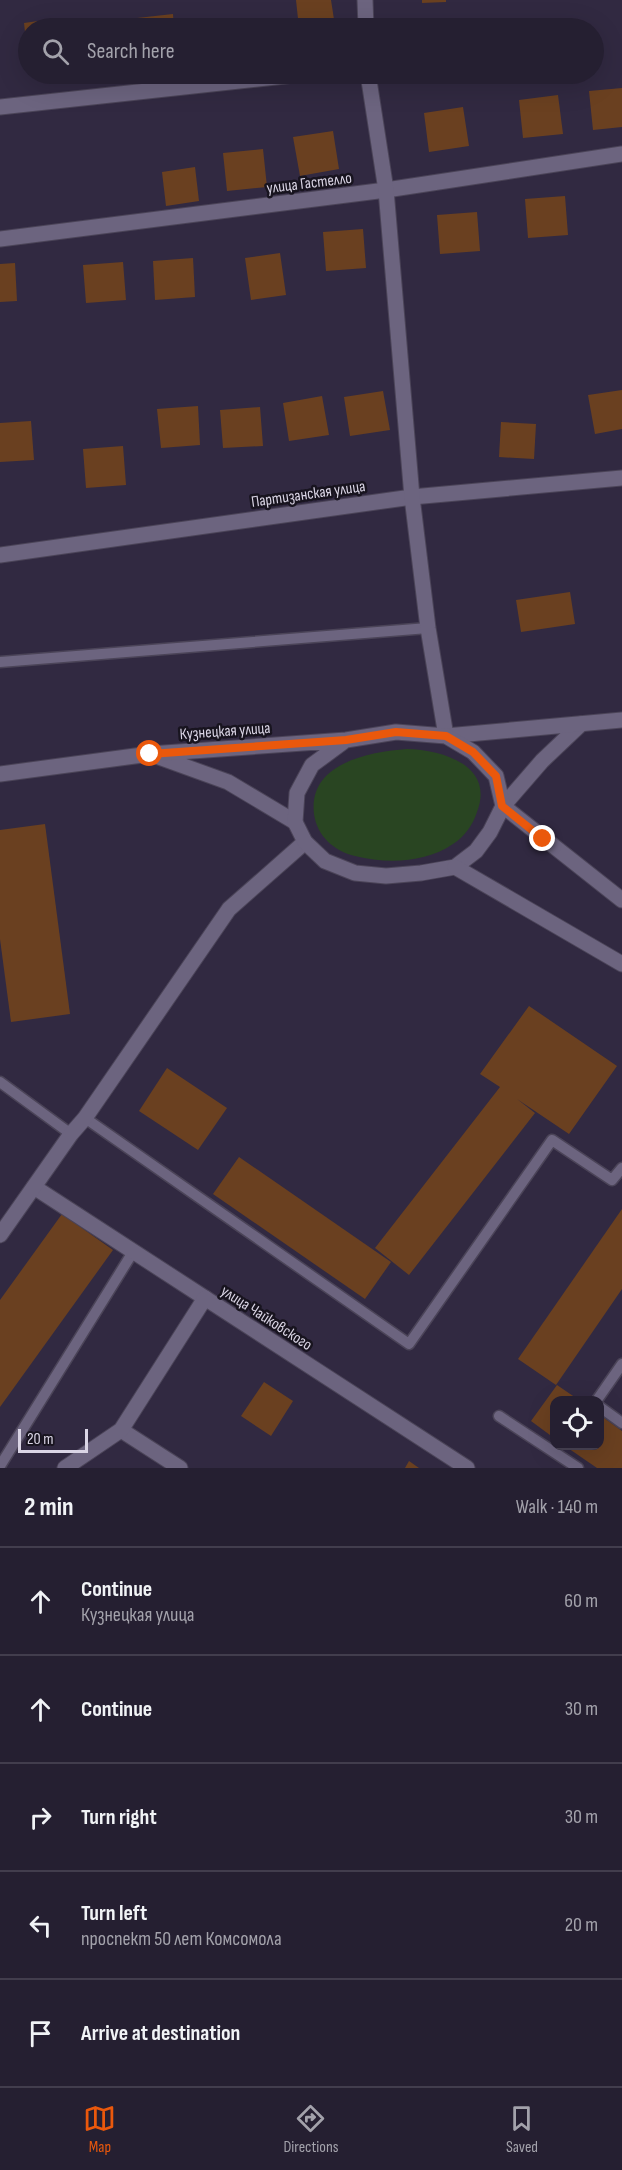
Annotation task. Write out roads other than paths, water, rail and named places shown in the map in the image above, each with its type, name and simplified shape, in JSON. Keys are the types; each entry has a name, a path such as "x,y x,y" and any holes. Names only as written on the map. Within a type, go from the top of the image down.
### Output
{"street":[{"path":"365,0 366,18"},
{"path":"0,107 211,84"},
{"path":"370,84 386,190 412,497 428,628 446,736 473,752 496,776 502,806 622,900"},
{"name":"улица Гастелло","path":"0,239 386,190 622,154"},
{"name":"Партизанская улица","path":"0,555 412,497 622,478"},
{"path":"581,724 542,761 502,806 481,845 456,867 386,876 355,873 324,861 305,842 295,822 297,793 312,765 346,740 396,732 446,736 622,720"},
{"name":"Кузнецкая улица","path":"0,774 150,754 346,740"},
{"path":"150,754 228,782 295,822"},
{"path":"0,1235 71,1134 85,1118 229,909 305,842"},
{"path":"456,867 622,964"},
{"path":"34,1187 205,1298"},
{"name":"улица Чайковского","path":"65,1468 121,1430 205,1298 467,1468"},
{"path":"121,1430 180,1468"}],"lane":[{"path":"0,662 428,628"},
{"path":"0,1082 71,1134"},
{"path":"85,1118 409,1344 552,1140 612,1180 622,1168"},
{"path":"0,1466 133,1252"},
{"path":"600,1396 622,1364"},
{"path":"604,1410 622,1423"},
{"path":"499,1416 578,1468"}]}
